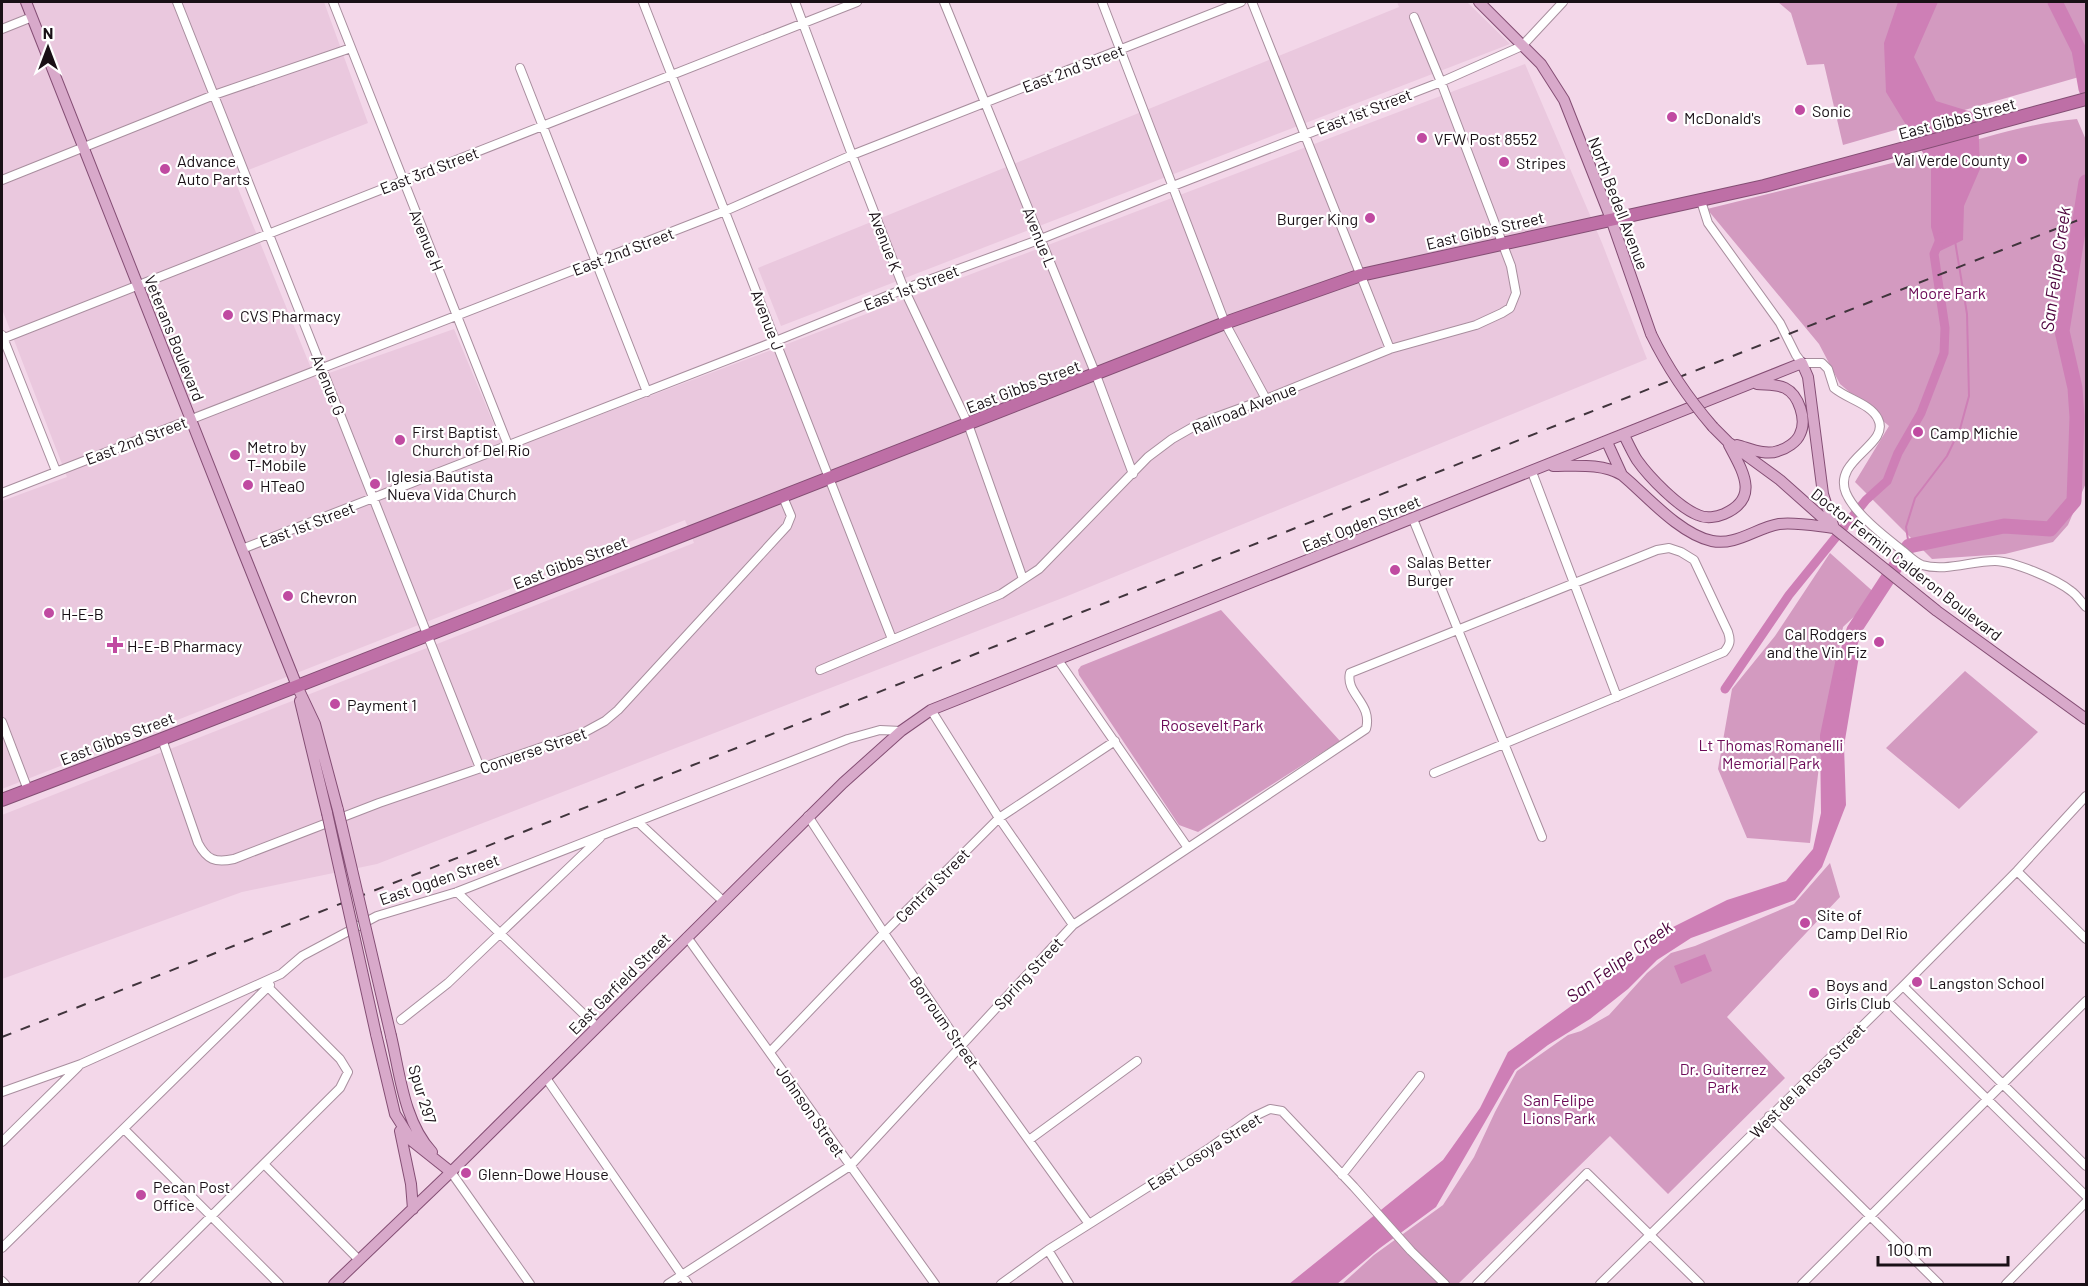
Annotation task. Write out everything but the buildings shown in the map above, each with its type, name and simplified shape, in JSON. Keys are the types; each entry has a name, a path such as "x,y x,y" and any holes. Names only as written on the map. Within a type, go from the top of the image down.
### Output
{"highway":[{"name":"East Gibbs Street","path":"2,800 162,740 1225,323 1361,275 1701,201 1812,174 2082,101"}],"main road":[{"name":"Veterans Boulevard","path":"26,2 297,686"},
{"name":"North Bedell Avenue","path":"1479,2 1541,64 1564,100 1611,219 1651,334 1663,359 1686,395 1713,427"},
{"name":"East Ogden Street","path":"931,710 1802,363"},
{"path":"1547,466 1597,466 1614,470 1689,531 1714,541 1736,540 1780,524 1834,528 1823,494 1808,377 1802,363"},
{"path":"1728,442 1765,453 1777,452 1790,445 1800,434 1801,408 1786,388 1750,384"},
{"name":"Doctor Fermin Calderon Boulevard","path":"1713,427 1728,442 1780,480 1834,528 1937,611 2086,719"},
{"path":"1624,435 1637,460 1653,479 1683,507 1698,516 1709,517 1722,515 1743,502 1746,487 1744,473 1728,442"},
{"path":"1607,442 1622,475"},
{"name":"Spur 297","path":"297,686 315,724 376,1034 395,1114 412,1141 451,1172"},
{"name":"East Garfield Street","path":"334,1284 451,1172 808,816 901,731 931,710"},
{"name":"Spur 297","path":"333,812 413,1125 425,1144 451,1172"},
{"path":"395,1114 404,1144 413,1209"}],"street":[{"name":"Avenue G","path":"177,2 480,768"},
{"name":"Avenue H","path":"333,2 508,446"},
{"name":"Avenue J","path":"643,2 892,639"},
{"name":"Avenue K","path":"795,2 904,289 968,424 1023,579"},
{"name":"East 3rd Street","path":"2,337 857,2"},
{"name":"Avenue L","path":"944,2 1096,375 1133,474"},
{"path":"1102,2 1225,323 1266,399"},
{"name":"East 2nd Street","path":"2,492 725,211 852,155 1241,2"},
{"path":"1252,2 1390,349"},
{"name":"East 1st Street","path":"242,549 647,392 904,289 1041,239 1441,82 1522,46 1560,2"},
{"path":"2,29 32,17"},
{"path":"1414,17 1502,243"},
{"path":"2,180 214,95 351,48"},
{"path":"520,68 647,392"},
{"path":"1701,201 1708,223 1780,323 1802,363 1822,363 1828,369 1834,388 1872,411 1880,423 1877,436 1846,470 1844,486 1852,502 1863,515 1920,564 1936,568 1996,561 2025,567 2070,590 2086,607"},
{"name":"Railroad Avenue","path":"820,670 1001,594 1039,569 1156,451 1200,423 1390,349 1476,325 1509,308 1516,293 1511,266 1502,243"},
{"path":"2,337 56,471"},
{"path":"1532,472 1617,697"},
{"name":"Converse Street","path":"162,740 198,843 204,854 212,860 222,861 379,803 583,733 606,721 787,526 791,516 783,497"},
{"path":"1413,519 1542,837"},
{"path":"1434,773 1724,652 1731,640 1694,560 1669,548 1657,550 1458,629"},
{"name":"Spring Street","path":"668,1284 850,1166 1073,925 1366,729 1367,714 1350,685 1348,679 1350,673 1458,629"},
{"path":"1058,660 1188,848"},
{"path":"931,710 999,818 1073,925"},
{"path":"2,722 28,789"},
{"name":"East Ogden Street","path":"2,1092 81,1064 281,974 302,956 377,916 457,892 848,739 880,730 901,731"},
{"name":"Central Street","path":"770,1052 999,818 1115,741"},
{"name":"West de la Rosa Street","path":"1600,1284 1903,986 2017,871 2086,796"},
{"name":"Borroum Street","path":"808,816 961,1046 1089,1224"},
{"path":"638,822 723,902"},
{"path":"401,1020 448,983 605,834"},
{"path":"2017,871 2086,939"},
{"path":"457,892 597,1027"},
{"name":"Johnson Street","path":"687,937 935,1284"},
{"path":"2,1248 281,974"},
{"path":"1903,986 2086,1166"},
{"path":"143,1284 340,1088 348,1072 340,1059 268,987"},
{"path":"1887,1001 2086,1196"},
{"path":"1802,1284 2086,1001"},
{"path":"1029,1140 1137,1061"},
{"path":"2,1142 81,1064"},
{"path":"1342,1175 1420,1076"},
{"path":"546,1078 688,1284"},
{"name":"East Losoya Street","path":"1001,1284 1048,1250 1208,1149 1253,1117 1270,1109 1282,1112 1411,1251 1445,1284"},
{"path":"1769,1116 1939,1284"},
{"path":"124,1129 279,1284"},
{"path":"264,1164 359,1260"},
{"path":"451,1172 530,1284"},
{"path":"1477,1284 1587,1173 1700,1284"},
{"path":"2006,1284 2086,1202"},
{"path":"1048,1250 1070,1284"}],"shaded area":[{"path":"2,2 324,2 368,123 233,176 315,378 454,329 505,451 1525,64 1602,243 1647,359 1065,597 377,864 242,892 2,979 2,815 694,543 685,520 2,789 2,501 67,477 2,309"},
{"path":"1397,2 1467,2 1510,44 781,326 758,268 1399,7"},
{"path":"1898,2 1938,2 1914,57 1936,101 1978,114 1980,169 1964,206 1963,240 1938,252 1931,227 1931,166 1886,92 1884,43"},
{"path":"1860,650 1844,746 1846,805 1822,867 1795,900 1691,938 1657,960 1628,989 1590,1019 1548,1045 1515,1070 1436,1207 1380,1248 1337,1284 1289,1284 1443,1160 1480,1108 1508,1052 1626,966 1665,931 1727,900 1786,881 1813,849 1821,813 1820,735 1836,658"},
{"path":"1705,954 1712,971 1681,984 1674,966"}],"green space":[{"path":"1778,2 2086,2 2086,75 1843,145 1824,64 1807,65 1791,13"},
{"name":"Moore Park","path":"2077,119 2086,140 2086,483 2068,525 2053,542 2005,554 1932,559 1855,482 1889,426 1840,384 1819,344 1707,209 2023,128"},
{"name":"Lt Thomas Romanelli Memorial Park","path":"1830,553 1877,595 1843,627 1819,766 1810,843 1747,838 1718,769 1732,689 1775,636"},
{"name":"Roosevelt Park","path":"1221,610 1340,741 1198,832 1179,825 1079,675 1078,670 1081,666"},
{"path":"1965,671 2038,732 1959,809 1886,748"},
{"name":"San Felipe Lions Park","path":"1830,863 1840,897 1727,1017 1785,1078 1668,1194 1610,1136 1458,1284 1342,1284 1374,1255 1443,1205 1474,1157 1517,1071 1568,1035 1581,1031 1609,1015 1647,973 1671,953 1695,946 1794,904"}],"waterway":[{"name":"San Felipe Creek","path":"2055,2 2079,50 2086,89"},
{"name":"San Felipe Creek","path":"2062,2 2062,15"},
{"name":"San Felipe Creek","path":"1842,673 1854,630 1909,546 2004,526 2050,529 2074,501 2077,417 2075,388 2062,331 2086,182"},
{"path":"1725,689 1789,595 1866,500 1887,481 1898,453 1921,413 1944,353 1945,328 1934,254 1941,237"},
{"path":"1909,546 1906,527 1915,498 1947,456 1960,429 1969,396 1967,314 1955,241"}],"railway":[{"path":"2,1037 2086,217"}],"place":[{"name":"Sonic","path":"1800,110"},
{"name":"McDonald's","path":"1672,117"},
{"name":"VFW Post 8552","path":"1422,138"},
{"name":"Val Verde County","path":"2022,159"},
{"name":"Stripes","path":"1504,162"},
{"name":"Advance Auto Parts","path":"165,169"},
{"name":"Burger King","path":"1370,218"},
{"name":"CVS Pharmacy","path":"228,315"},
{"name":"Camp Michie","path":"1918,432"},
{"name":"First Baptist Church of Del Rio","path":"400,440"},
{"name":"Metro by T-Mobile","path":"235,455"},
{"name":"Iglesia Bautista Nueva Vida Church","path":"375,484"},
{"name":"HTeaO","path":"248,485"},
{"name":"Salas Better Burger","path":"1395,570"},
{"name":"Chevron","path":"288,596"},
{"name":"H-E-B","path":"49,613"},
{"name":"Cal Rodgers and the Vin Fiz","path":"1879,642"},
{"name":"H-E-B Pharmacy","path":"115,645"},
{"name":"Payment 1","path":"335,704"},
{"name":"Site of Camp Del Rio","path":"1805,923"},
{"name":"Langston School","path":"1917,982"},
{"name":"Boys and Girls Club","path":"1814,993"},
{"name":"Glenn-Dowe House","path":"466,1173"},
{"name":"Pecan Post Office","path":"141,1195"}],"park label":[{"name":"Dr. Guiterrez Park","path":"1723,1077"}]}
